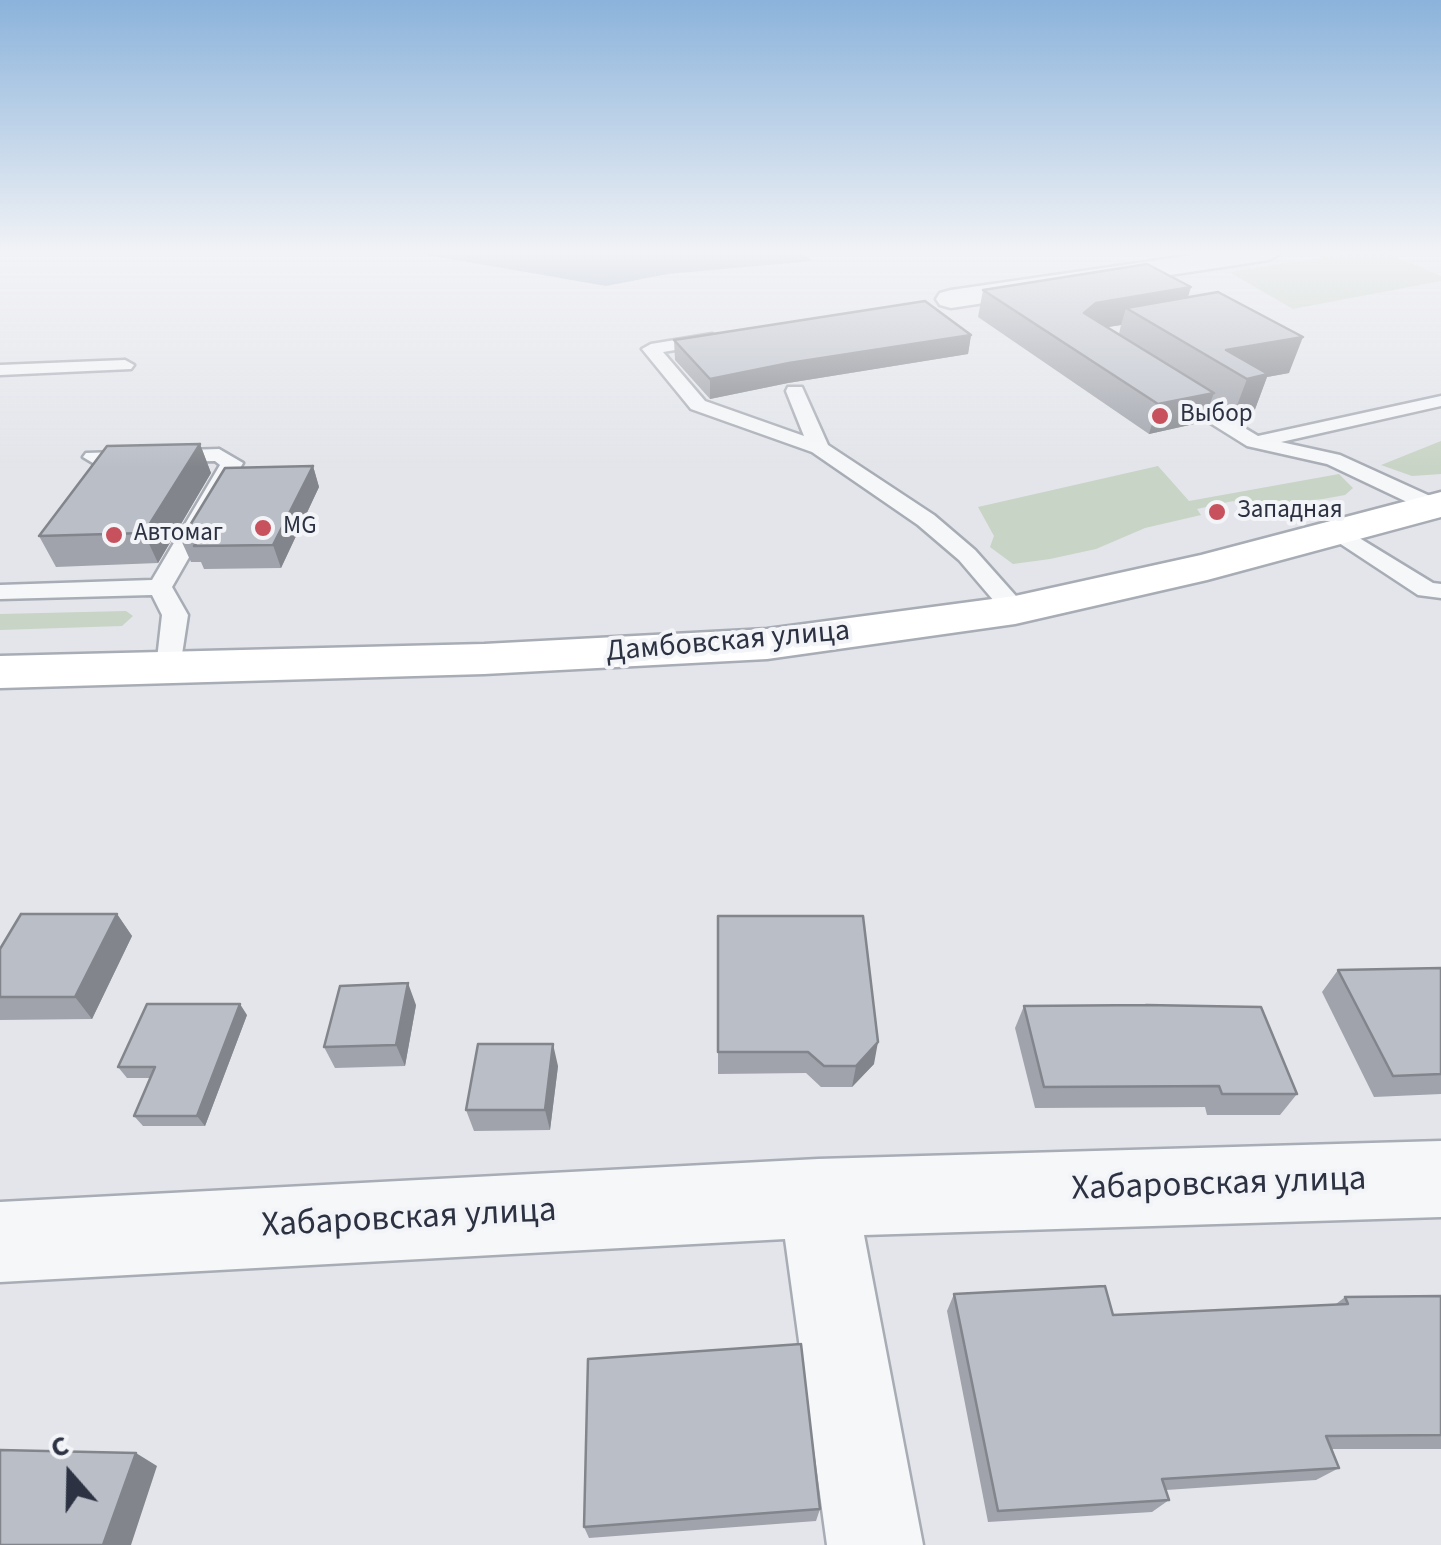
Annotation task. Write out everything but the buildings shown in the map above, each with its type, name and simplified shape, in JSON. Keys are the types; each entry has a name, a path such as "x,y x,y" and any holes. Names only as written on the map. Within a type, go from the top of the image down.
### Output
{"main road":[{"name":"Дамбовская улица","path":"0,672 504,658 766,644 1016,610 1174,575 1437,505"},
{"path":"0,660 60,671"},
{"path":"0,681 60,671"}],"street":[{"name":"Хабаровская улица","path":"0,1242 818,1198 1441,1179"},
{"path":"818,1198 875,1545"}],"lane":[{"path":"730,336 652,349 698,406 819,448 926,520 967,554 1016,610"},
{"path":"0,370 125,366"},
{"path":"1155,380 1254,442 1333,459 1437,505"},
{"path":"795,391 819,448"},
{"path":"1254,442 1439,400"},
{"path":"93,457 220,455 232,463 160,588"},
{"path":"1338,532 1428,590 1441,591"},
{"path":"0,592 160,588"},
{"path":"160,588 175,615 169,668"}],"green space":[{"path":"1441,441 1441,474 1412,476 1381,465"},
{"path":"1158,466 1189,501 1339,474 1353,488 1345,495 1323,499 1241,507 1233,501 1197,509 1201,515 1145,528 1096,549 1050,559 1013,564 990,547 994,536 978,507"},
{"path":"126,611 133,616 122,626 0,630 0,614"}],"place":[{"name":"Выбор","path":"1160,416"},
{"name":"Западная","path":"1217,512"},
{"name":"MG","path":"263,528"},
{"name":"Автомаг","path":"114,535"}]}
